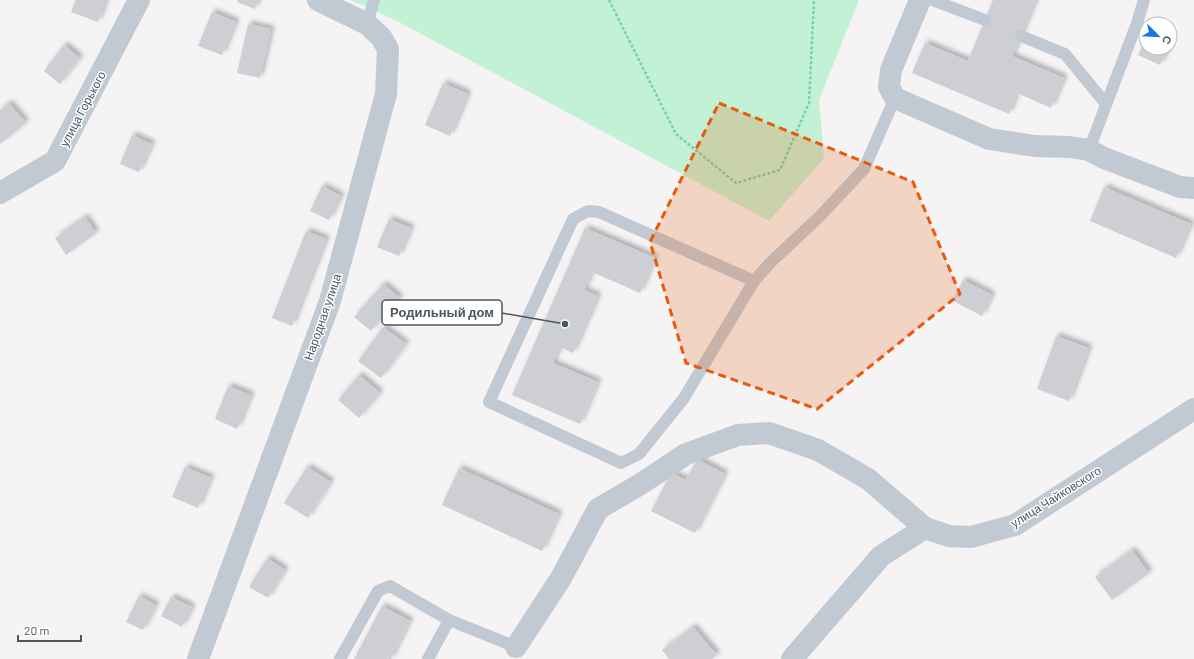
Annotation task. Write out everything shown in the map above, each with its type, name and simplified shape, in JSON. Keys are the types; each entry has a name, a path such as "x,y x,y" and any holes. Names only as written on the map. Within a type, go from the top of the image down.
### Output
{"street":[{"name":"улица Горького","path":"0,193 55,161 139,0"},
{"name":"Народная улица","path":"198,659 330,301 359,200 386,94 388,49 380,37 367,24 318,0"},
{"path":"920,0 891,70 889,87 895,98 988,139 1035,146 1070,146 1089,150 1104,158 1180,187 1194,188"},
{"name":"улица Чайковского","path":"925,528 949,536 971,537 1015,525 1194,409"},
{"path":"516,647 561,578 598,509 639,485 686,454 738,435 769,433 818,450 868,479 925,528 881,556 792,659"}],"lane":[{"path":"367,24 374,0"},
{"path":"932,0 985,20"},
{"path":"1089,150 1137,23 1144,0"},
{"path":"1021,36 1065,54 1106,104"},
{"path":"754,281 599,212 588,211 573,218 489,402 621,464 639,454 684,398 754,281 771,262 820,216 864,169 895,98"},
{"path":"340,659 378,591 390,586 449,620 516,647"},
{"path":"428,659 449,620"}],"path":[{"path":"609,0 676,134 736,183 780,170 809,103 814,0"}],"highlighted area":[{"path":"719,103 913,182 960,294 817,409 686,363 650,242"}],"green space":[{"path":"351,0 859,0 819,100 824,158 769,221 399,22"}],"building":[{"path":"76,0 106,0 98,22 71,12"},
{"path":"238,0 258,0 255,9 237,2"},
{"path":"993,0 1036,0 1012,56 1064,78 1051,108 1017,93 1009,114 912,73 925,43 968,61"},
{"path":"212,12 236,22 222,55 198,46"},
{"path":"248,24 271,29 260,78 237,73"},
{"path":"64,45 80,58 60,84 44,71"},
{"path":"1140,56 1165,56 1160,65"},
{"path":"443,83 468,94 450,136 425,125"},
{"path":"9,103 26,123 0,144 0,110"},
{"path":"132,135 152,144 139,172 120,164"},
{"path":"322,186 341,196 329,220 310,211"},
{"path":"1104,187 1191,224 1176,258 1090,221"},
{"path":"85,217 96,233 66,255 55,238"},
{"path":"389,219 411,228 399,256 377,247"},
{"path":"585,228 655,258 640,293 592,272 584,290 598,296 573,353 560,347 553,363 598,382 580,424 512,395"},
{"path":"306,231 326,239 292,326 272,318"},
{"path":"963,280 992,295 982,316 953,301"},
{"path":"383,284 400,298 371,331 354,317"},
{"path":"383,327 406,344 381,378 358,361"},
{"path":"1056,336 1089,348 1069,401 1037,389"},
{"path":"359,375 380,393 359,418 338,400"},
{"path":"228,386 251,395 237,429 215,419"},
{"path":"697,459 725,474 695,533 651,511 671,473 686,480"},
{"path":"185,467 211,478 198,508 172,497"},
{"path":"307,467 331,482 308,518 284,503"},
{"path":"459,468 559,514 542,551 442,505"},
{"path":"1132,550 1149,573 1112,600 1095,577"},
{"path":"267,558 285,570 268,598 249,587"},
{"path":"139,596 156,605 143,630 126,622"},
{"path":"171,597 192,607 182,627 161,616"},
{"path":"382,606 410,621 391,659 354,659"},
{"path":"693,627 717,655 712,659 669,659 662,650"}],"place":[{"name":"Родильный дом","path":"565,324"}]}
